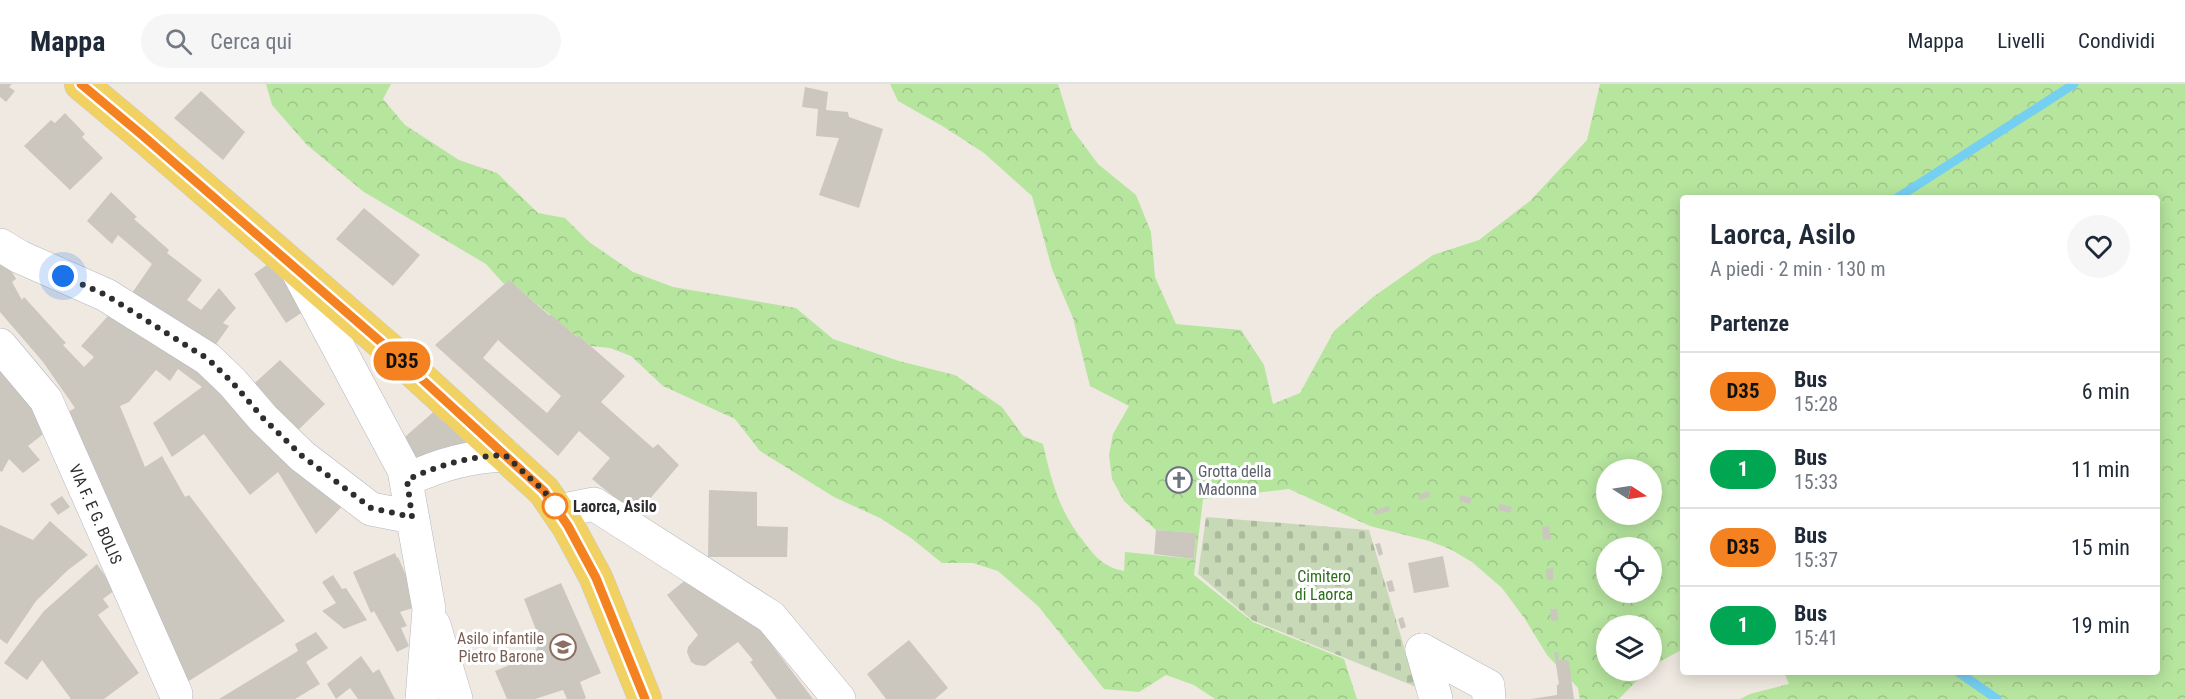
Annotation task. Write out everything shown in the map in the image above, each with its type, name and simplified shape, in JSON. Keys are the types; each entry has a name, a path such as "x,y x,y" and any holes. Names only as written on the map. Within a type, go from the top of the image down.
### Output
{"main road":[{"path":"81,84 390,350 544,491 559,511 596,578 645,699"}],"street":[{"path":"0,245 106,295 208,359 302,456 371,508 412,517"},
{"path":"297,270 405,470 429,609 456,699"},
{"name":"VIA F. E G. BOLIS","path":"0,345 46,400 176,694"},
{"path":"407,480 430,469 480,456 505,455"},
{"path":"559,511 594,504 771,617 839,699"},
{"path":"422,699 429,609"},
{"path":"1436,699 1422,650 1488,686 1489,699"}],"green space":[{"path":"266,84 391,84 383,99 405,125 459,160 497,173 538,213 565,218 589,242 633,272 673,287 796,308 833,339 899,361 955,375 1002,407 1023,436 1043,444 1062,508 1075,530 1101,561 1124,571 1125,552 1194,559 1196,533 1156,530 1124,501 1112,479 1109,455 1113,434 1129,406 1090,386 1073,318 1052,269 1032,196 984,153 898,101 890,84 1058,84 1072,129 1098,164 1136,195 1151,232 1155,277 1176,324 1241,330 1264,365 1273,404 1300,393 1334,331 1373,297 1433,255 1479,240 1530,201 1587,140 1600,84 2185,84 2185,699 1740,699 1750,694 1789,684 1785,675 2160,675 2160,195 1680,195 1680,651 1662,661 1662,615 1596,615 1596,681 1636,681 1619,699 1580,699 1578,688 1547,655 1525,619 1502,588 1472,562 1450,549 1429,541 1370,526 1289,489 1203,499 1194,575 1253,622 1344,659 1357,699 1215,699 1194,685 1166,675 1139,692 1104,689 1039,607 998,571 973,563 942,563 911,538 880,518 834,497 760,451 735,419 663,386 631,356 610,348 591,346 509,281 504,284 486,264 364,192 307,145 272,105"},
{"name":"Cimitero di Laorca","path":"1206,517 1369,530 1416,687 1252,620 1198,574"}],"building":[{"path":"0,84 12,84 9,87 15,91 6,102 0,97"},
{"path":"805,87 828,92 826,110 848,112 849,117 883,129 859,208 819,195 839,138 816,136 818,109 802,107"},
{"path":"201,91 245,132 223,160 174,118"},
{"path":"65,113 85,134 82,137 103,158 70,190 24,146 51,120 55,123"},
{"path":"111,192 137,217 134,219 169,250 167,253 202,280 187,300 201,310 219,288 236,308 223,323 229,326 212,350 130,296 152,264 118,235 112,244 87,221"},
{"path":"364,208 420,255 393,286 336,239"},
{"path":"0,251 16,279 12,282 22,300 24,297 66,343 63,345 84,367 94,357 81,346 115,308 185,358 350,498 316,534 278,472 250,495 204,434 172,457 153,423 202,387 178,369 170,381 156,370 129,402 120,406 145,467 162,456 185,497 189,495 285,621 184,684 63,415 75,408 43,362 0,312"},
{"path":"277,258 309,308 286,323 254,274"},
{"path":"509,280 625,376 601,402 653,448 658,444 679,465 636,515 592,479 610,458 579,431 558,456 435,345","holes":["498,340 561,396 547,413 483,358"]},
{"path":"0,360 47,431 28,446 40,460 23,473 9,459 2,472 0,471"},
{"path":"280,360 325,404 290,438 247,390"},
{"path":"439,407 479,448 417,466 397,444"},
{"path":"709,490 757,492 757,526 788,527 787,557 708,557"},
{"path":"1429,491 1430,497 1419,500 1418,495"},
{"path":"1460,495 1472,498 1470,504 1459,501"},
{"path":"62,496 70,507 58,515 50,504"},
{"path":"1500,504 1512,507 1510,513 1498,510"},
{"path":"1389,506 1390,511 1375,515 1373,511"},
{"path":"50,521 88,555 68,570 36,601 7,644 0,639 0,525 33,540"},
{"path":"1549,526 1551,539 1543,540 1542,527"},
{"path":"1156,530 1196,533 1194,559 1154,554"},
{"path":"1380,543 1383,554 1379,556 1375,544"},
{"path":"395,553 415,596 413,608 400,612 407,626 401,628 409,646 397,652 374,611 371,613 353,572"},
{"path":"1443,556 1449,587 1414,593 1408,563"},
{"path":"97,564 115,590 103,599 109,607 98,615 139,673 104,699 71,699 42,660 27,680 4,663 44,611"},
{"path":"1553,568 1553,580 1547,580 1546,569"},
{"path":"693,574 782,637 772,645 813,699 777,699 750,662 753,660 738,642 705,666 691,662 687,652 688,647 698,635 667,595"},
{"path":"333,575 342,589 346,588 367,620 344,629 322,611 336,603 322,582"},
{"path":"1392,580 1395,591 1389,592 1386,582"},
{"name":"Asilo infantile Pietro Barone","path":"561,583 601,673 580,682 586,698 584,699 567,699 563,690 535,699 507,699 495,671 534,655 540,640 524,599"},
{"path":"1550,609 1557,609 1558,620 1551,621"},
{"path":"1403,617 1406,627 1401,629 1398,619"},
{"path":"316,632 328,648 306,662 320,684 295,699 219,699 298,651 295,644"},
{"path":"909,640 948,688 935,699 886,699 867,674"},
{"path":"1554,652 1558,652 1559,660 1569,662 1574,699 1531,699 1557,695 1559,684"},
{"path":"361,656 373,673 379,669 395,699 358,699 350,688 336,699 327,684"}],"waterway":[{"path":"1902,195 2074,84"},
{"path":"1962,675 1997,699"}],"bus line":[{"name":"D35","path":"81,84 390,350 544,491 568,526 596,578 645,699"}],"place":[{"name":"Grotta della Madonna","path":"1179,480"},
{"name":"Laorca, Asilo","path":"555,506"},
{"name":"Asilo infantile Pietro Barone","path":"563,647"}],"route":[{"path":"63,276 106,295 208,359 302,456 371,508 412,517 407,480 430,469 480,456 505,455 544,491 555,506"}]}
